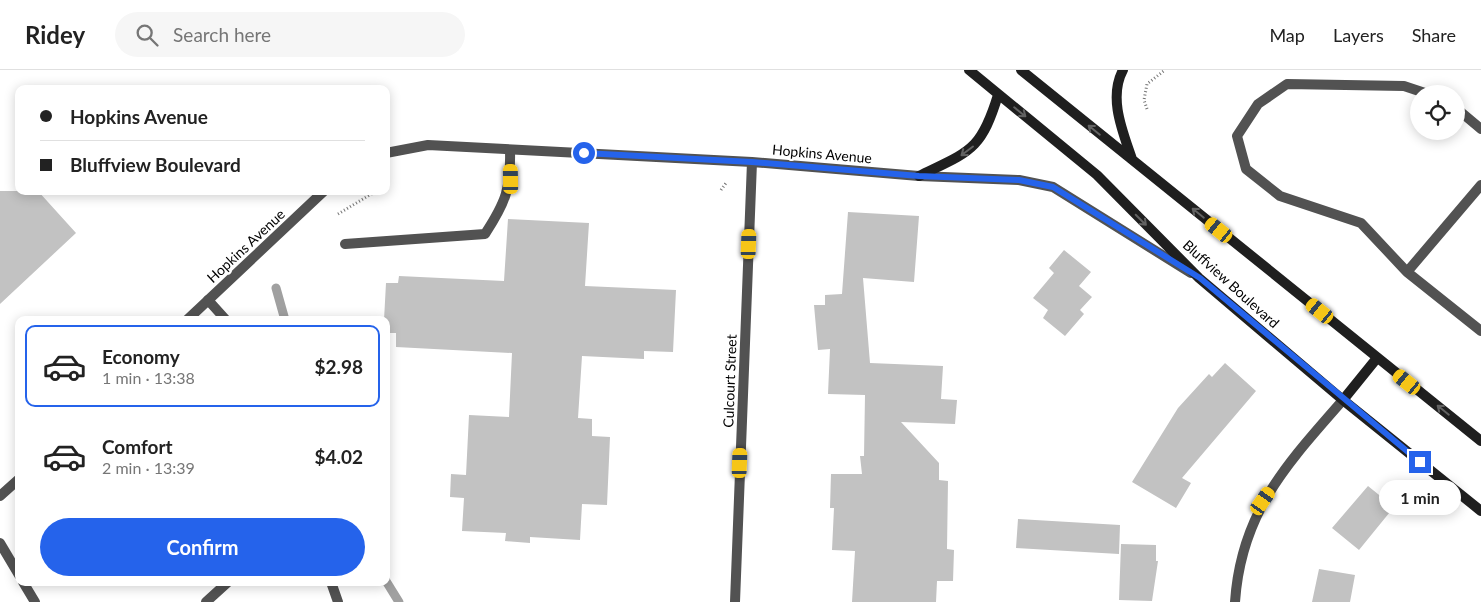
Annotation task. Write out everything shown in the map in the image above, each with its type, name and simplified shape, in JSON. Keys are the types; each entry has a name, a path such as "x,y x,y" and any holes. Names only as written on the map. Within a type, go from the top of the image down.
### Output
{"main road":[{"name":"Bluffview Boulevard","path":"969,70 1097,175 1200,278 1343,400 1481,511"},
{"path":"1021,70 1481,441"},
{"path":"1123,70 1116,101 1121,126 1132,160"},
{"path":"919,176 964,154 980,141 990,121 998,94"},
{"path":"1343,400 1377,358"}],"street":[{"path":"1410,88 1404,86 1287,84 1258,104 1237,136 1246,169 1280,196 1361,223 1407,272 1479,326"},
{"path":"1465,116 1481,129"},
{"name":"Hopkins Avenue","path":"390,152 428,146 752,162 919,176 1019,180 1053,187 1200,278"},
{"path":"345,244 485,234 499,211 511,179 510,150"},
{"name":"Culcourt Street","path":"735,602 752,162"},
{"path":"1407,272 1481,185"},
{"name":"Hopkins Avenue","path":"191,316 320,195"},
{"path":"1467,201 1481,202"},
{"path":"208,300 222,316"},
{"path":"1235,602 1245,544 1263,501 1296,454 1343,400"},
{"path":"0,496 15,483"},
{"path":"0,543 15,568"},
{"path":"25,586 35,602"},
{"path":"206,602 224,586"},
{"path":"332,586 338,602"}],"path":[{"path":"1147,109 1144,100 1147,84 1165,70"},
{"path":"721,190 726,183"},
{"path":"338,214 370,195"}],"building":[{"path":"0,191 15,191 15,195 42,195 76,233 0,304"},
{"path":"848,212 919,216 914,282 863,278 870,363 943,366 941,399 957,400 955,424 901,422 939,463 939,480 948,481 947,549 954,550 953,581 937,581 936,602 852,602 855,551 832,550 834,508 830,508 831,474 862,474 860,456 864,456 865,395 828,394 830,349 818,350 814,305 825,305 825,295 842,294"},
{"path":"508,219 589,223 585,286 676,290 673,352 644,351 644,359 582,356 578,418 592,419 592,436 610,437 607,505 582,504 580,540 530,537 530,543 505,541 506,533 462,531 464,498 450,497 451,474 466,475 469,415 509,417 512,353 396,347 396,333 390,333 390,316 384,316 386,283 398,283 399,276 504,281"},
{"path":"1064,250 1091,272 1079,286 1092,297 1080,310 1084,314 1065,336 1043,318 1048,310 1033,298 1054,273 1049,268"},
{"path":"1225,363 1256,391 1182,478 1191,483 1176,508 1132,482 1178,408 1209,374 1212,377"},
{"path":"1368,486 1394,507 1359,550 1332,528"},
{"path":"1018,519 1120,525 1119,554 1016,548"},
{"path":"1121,544 1156,545 1156,561 1158,561 1152,601 1119,600"},
{"path":"1319,569 1355,575 1350,602 1312,602"}],"waterway":[{"path":"276,288 284,316"},
{"path":"389,586 399,602"}],"route":[{"path":"584,153 752,162 919,176 1019,180 1053,187 1200,278 1343,400 1420,462"}]}
